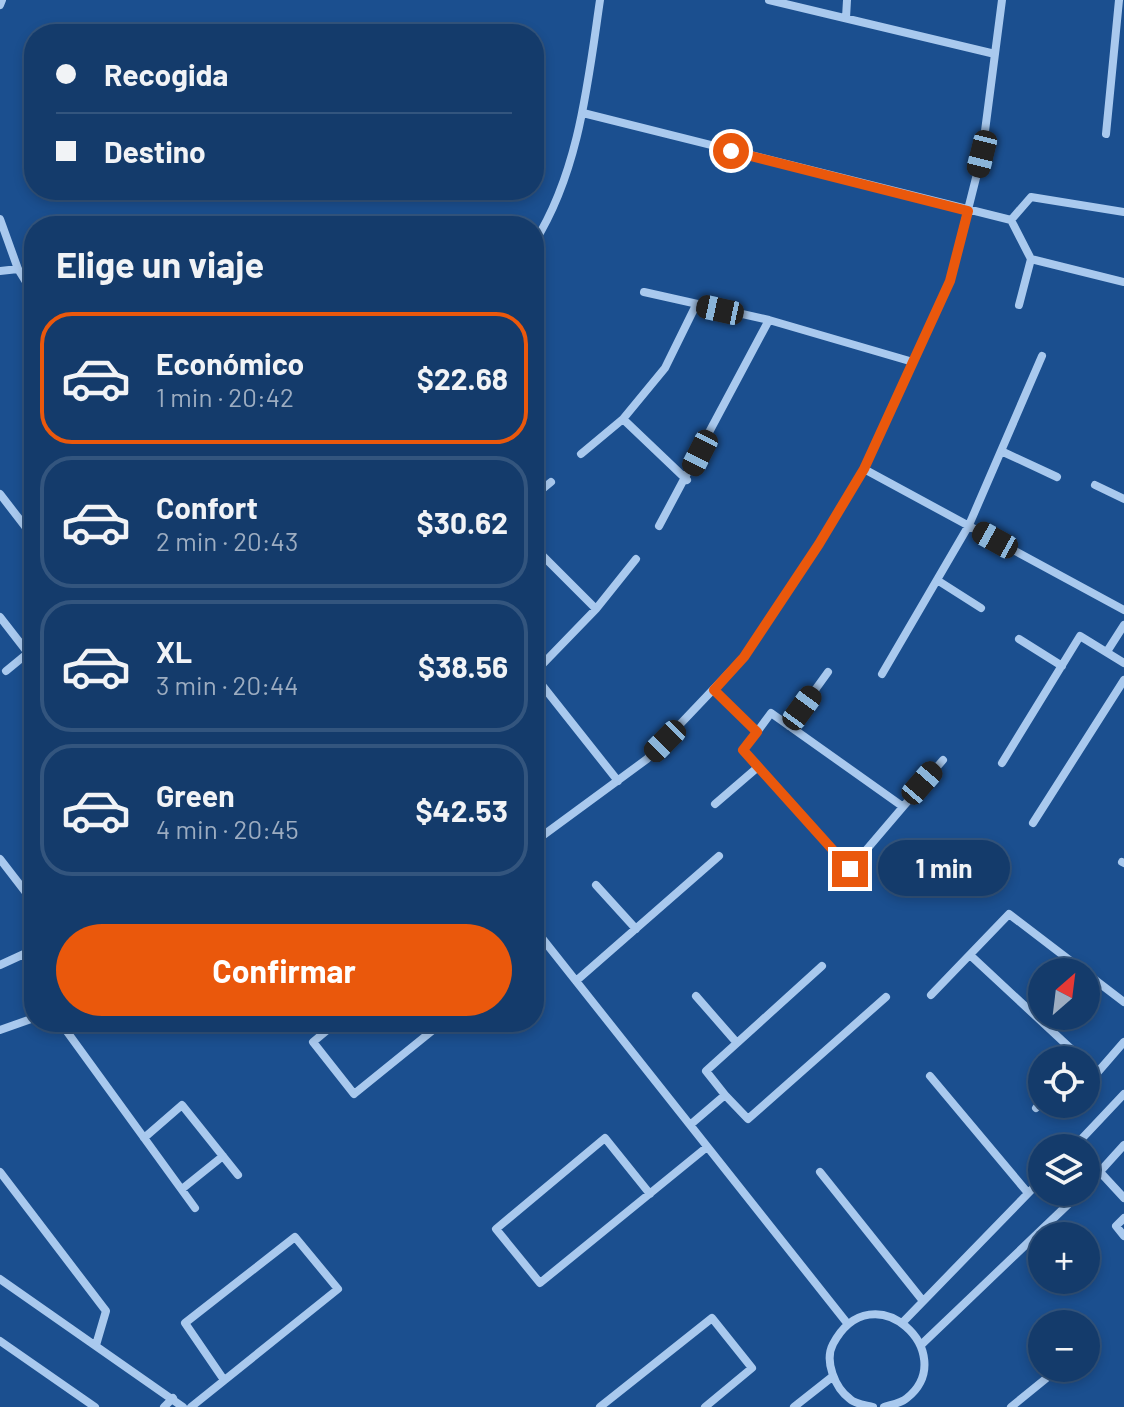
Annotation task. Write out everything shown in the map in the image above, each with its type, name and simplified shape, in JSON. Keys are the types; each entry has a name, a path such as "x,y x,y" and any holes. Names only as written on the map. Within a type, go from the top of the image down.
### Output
{"street":[{"path":"544,227 552,215 583,113 600,0"},
{"path":"769,0 995,54"},
{"path":"846,18 847,0"},
{"path":"544,835 647,759 744,657 819,544 864,469 950,281 982,154 1002,0"},
{"path":"1106,134 1119,0"},
{"path":"583,113 1011,220"},
{"path":"1011,220 1031,197 1124,212"},
{"path":"0,219 24,279"},
{"path":"1011,220 1031,259 1019,305"},
{"path":"1031,259 1124,282"},
{"path":"0,271 18,269"},
{"path":"644,292 769,320 913,362"},
{"path":"581,454 623,419 665,368 696,305"},
{"path":"659,526 687,480 769,320"},
{"path":"882,674 969,525 1042,356"},
{"path":"623,419 687,480"},
{"path":"1001,451 1057,477"},
{"path":"864,469 1124,610"},
{"path":"544,488 551,482"},
{"path":"1095,485 1124,499"},
{"path":"0,494 24,525"},
{"path":"544,557 596,609"},
{"path":"544,664 596,609 636,559"},
{"path":"937,580 981,608"},
{"path":"0,617 24,643"},
{"path":"1108,650 1124,625"},
{"path":"1002,763 1080,636 1108,650 1124,663"},
{"path":"1019,639 1062,666"},
{"path":"6,671 24,656"},
{"path":"789,726 828,672"},
{"path":"1033,823 1124,680"},
{"path":"544,687 618,781"},
{"path":"714,690 757,732"},
{"path":"902,806 771,713 743,750 850,869 943,760"},
{"path":"715,804 758,767"},
{"path":"576,981 719,856"},
{"path":"0,859 24,890"},
{"path":"596,885 636,929"},
{"path":"931,995 1009,914 1067,958"},
{"path":"544,941 847,1323"},
{"path":"0,965 24,954"},
{"path":"970,955 1067,1046"},
{"path":"822,966 706,1071 748,1119 886,997"},
{"path":"1100,983 1124,1002"},
{"path":"696,996 737,1043"},
{"path":"0,1030 24,1022"},
{"path":"67,1032 195,1208"},
{"path":"325,1032 313,1042 354,1094 431,1032"},
{"path":"1100,1070 1122,1048"},
{"path":"904,1321 1028,1193 930,1076"},
{"path":"1086,1134 1124,1094"},
{"path":"690,1125 725,1095"},
{"path":"144,1138 182,1105 238,1175"},
{"path":"650,1194 605,1138 496,1229 540,1283 650,1194 707,1147"},
{"path":"1124,1145 1100,1172 1124,1198"},
{"path":"182,1189 223,1156"},
{"path":"820,1172 923,1301"},
{"path":"1,1176 106,1311 96,1345"},
{"path":"922,1344 1066,1206"},
{"path":"1124,1218 1116,1226 1124,1236"},
{"path":"191,1407 338,1289 295,1237 185,1323 224,1380"},
{"path":"0,1279 183,1407"},
{"path":"873,1407 851,1401 832,1377 831,1348 847,1323 875,1313 904,1321 922,1344 923,1374 907,1398 884,1407"},
{"path":"600,1407 712,1318 752,1368 705,1407"},
{"path":"0,1341 95,1407"},
{"path":"794,1407 832,1377"},
{"path":"1011,1407 1042,1382"},
{"path":"164,1407 173,1398"},
{"path":"907,1398 914,1407"},
{"path":"842,1407 851,1401"}],"route":[{"path":"731,151 968,211 950,281 864,469 819,544 744,657 714,690 757,732 743,750 850,869"}]}
